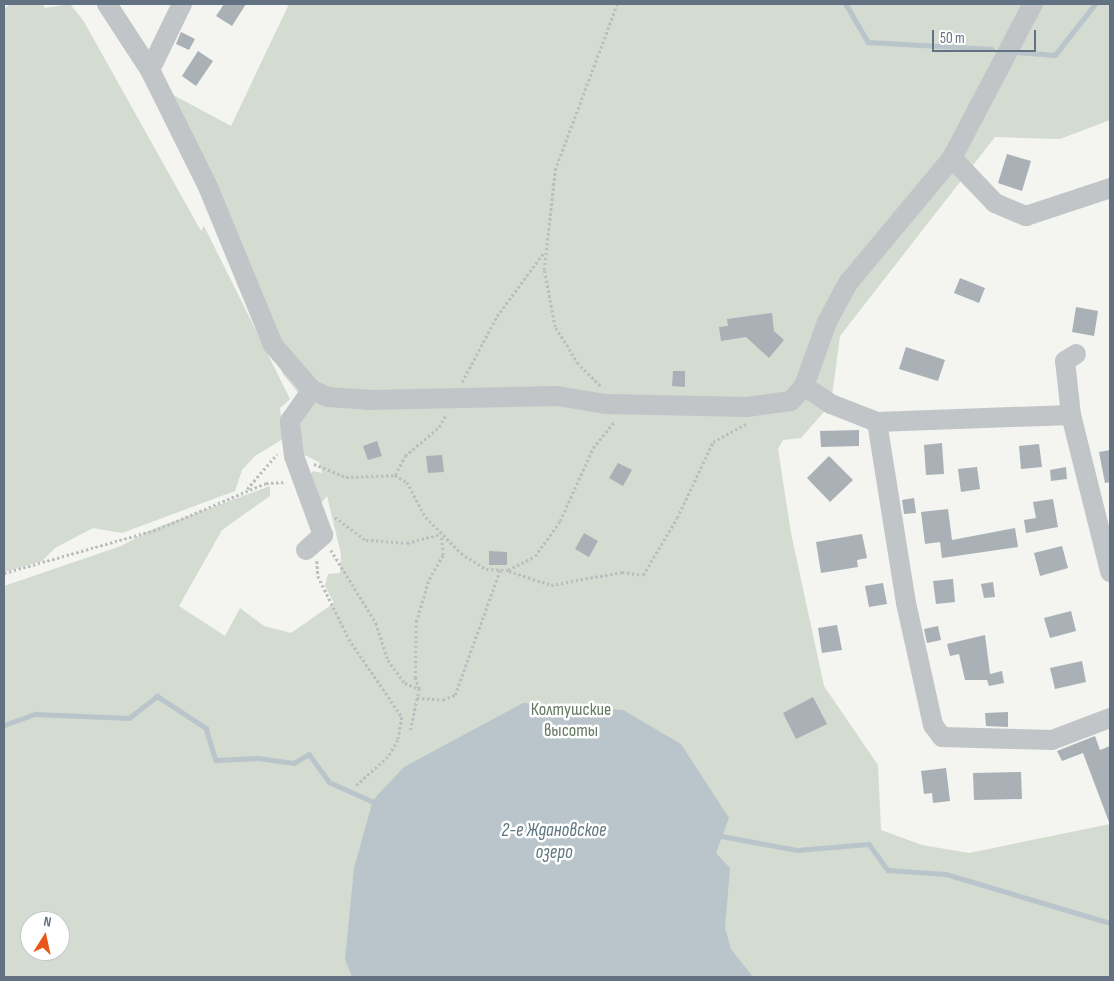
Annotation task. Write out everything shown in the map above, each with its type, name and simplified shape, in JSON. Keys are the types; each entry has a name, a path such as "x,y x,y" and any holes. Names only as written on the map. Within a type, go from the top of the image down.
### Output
{"street":[{"path":"107,4 150,70 216,204 273,345 312,390 328,397 367,400 557,396 629,404 747,407 791,400 804,386 827,322 848,283 952,158 1033,4"},
{"path":"150,70 182,4"},
{"path":"952,158 995,203 1026,216 1110,188"},
{"path":"1076,354 1065,361 1071,415 1110,572"},
{"path":"804,386 831,404 877,422 1071,415"},
{"path":"312,390 290,422 291,441 311,499 315,542"},
{"path":"877,422 906,603 932,725 942,737 1052,740 1110,718"}],"path":[{"path":"608,390 578,364 555,327 545,293 545,251 555,170 617,4"},
{"path":"395,475 406,456 439,427 497,316 545,251"},
{"path":"508,570 535,556 560,521 593,448 629,404"},
{"path":"297,463 309,462 346,477 395,475 407,482 441,534 486,569 508,570 551,584 622,572 643,575 713,442 746,426 747,407"},
{"path":"246,491 291,441"},
{"path":"4,573 158,529 246,491 282,480 289,485"},
{"path":"311,499 366,540 407,543 441,534"},
{"path":"410,730 419,689 415,678 416,622 430,579 443,555 441,534"},
{"path":"315,542 376,623 388,660 405,682 419,689"},
{"path":"315,542 318,576 367,669 402,717 398,740 388,757 356,786"},
{"path":"417,698 443,700 455,695 500,570"}],"green space":[{"path":"10,4 42,4 45,8 70,4 83,20 201,231 204,226 290,399 280,408 283,439 255,456 242,470 235,491 122,533 93,528 55,548 42,561 4,572 4,9"},
{"name":"Колтушские высоты","path":"289,4 1110,4 1110,120 1060,139 995,137 840,336 831,404 801,438 783,440 778,449 791,533 824,686 878,765 881,830 922,845 969,853 1110,824 1110,977 4,977 4,586 121,546 153,529 270,486 270,496 222,530 179,606 225,636 240,608 264,626 291,633 334,603 325,586 328,574 340,573 341,554 327,496 321,503 309,476 313,471 322,473 319,462 300,453 293,440 304,400 283,374 222,226 151,83 231,126"}],"water":[{"name":"2-е Ждановское озеро","path":"523,703 623,710 681,744 729,818 716,853 730,868 725,928 731,949 753,977 352,977 345,959 354,868 373,800 404,767"}],"building":[{"path":"224,4 246,4 232,26 216,16"},
{"path":"181,32 195,39 189,50 176,44"},
{"path":"198,51 213,61 196,86 182,76"},
{"path":"1007,154 1031,161 1022,191 998,183"},
{"path":"960,278 985,288 979,303 954,293"},
{"path":"1076,307 1098,311 1094,336 1072,332"},
{"path":"772,313 774,331 784,340 769,358 746,337 721,341 719,327 728,326 727,319"},
{"path":"906,347 945,360 938,381 899,369"},
{"path":"673,371 685,371 685,387 672,386"},
{"path":"859,430 859,446 821,447 820,431"},
{"path":"377,441 382,456 368,460 363,446"},
{"path":"942,443 944,474 926,475 924,445"},
{"path":"1039,444 1042,467 1021,469 1019,446"},
{"path":"1110,450 1110,482 1105,483 1099,452"},
{"path":"442,455 444,472 428,473 426,456"},
{"path":"829,456 853,480 830,502 807,478"},
{"path":"618,463 632,470 623,486 609,478"},
{"path":"977,467 980,489 961,492 958,469"},
{"path":"1066,467 1067,479 1051,481 1050,470"},
{"path":"914,498 916,513 904,514 902,500"},
{"path":"1053,499 1058,527 1026,533 1024,520 1036,518 1033,502"},
{"path":"948,509 952,540 1015,528 1018,547 942,558 940,542 925,544 921,512"},
{"path":"584,533 598,541 589,557 575,549"},
{"path":"862,534 867,558 857,560 858,567 821,573 816,542"},
{"path":"1062,546 1068,568 1040,576 1034,553"},
{"path":"489,551 507,552 507,565 489,565"},
{"path":"953,579 955,602 936,604 933,581"},
{"path":"993,582 995,597 984,598 981,584"},
{"path":"883,583 887,604 869,607 865,586"},
{"path":"1071,611 1076,631 1050,638 1044,618"},
{"path":"837,625 842,650 822,653 818,628"},
{"path":"938,626 941,640 927,643 924,629"},
{"path":"985,635 990,674 1002,671 1004,683 989,686 987,680 965,680 959,654 950,656 947,644"},
{"path":"1082,661 1086,682 1055,689 1050,668"},
{"path":"813,697 827,724 796,739 783,713"},
{"path":"1008,712 1008,727 986,726 985,713"},
{"path":"1095,736 1100,750 1110,746 1109,822 1083,753 1062,761 1057,751"},
{"path":"946,768 950,801 933,803 932,793 924,794 921,771"},
{"path":"1021,772 1022,799 974,800 973,773"}],"waterway":[{"path":"846,4 868,42 992,49"},
{"path":"1015,52 1055,55 1095,4"},
{"path":"4,725 35,714 129,718 157,696 206,728 216,760 258,758 294,763 309,754 329,782 378,804"},
{"path":"716,835 797,850 869,844 888,870 946,874 1110,923"}]}
